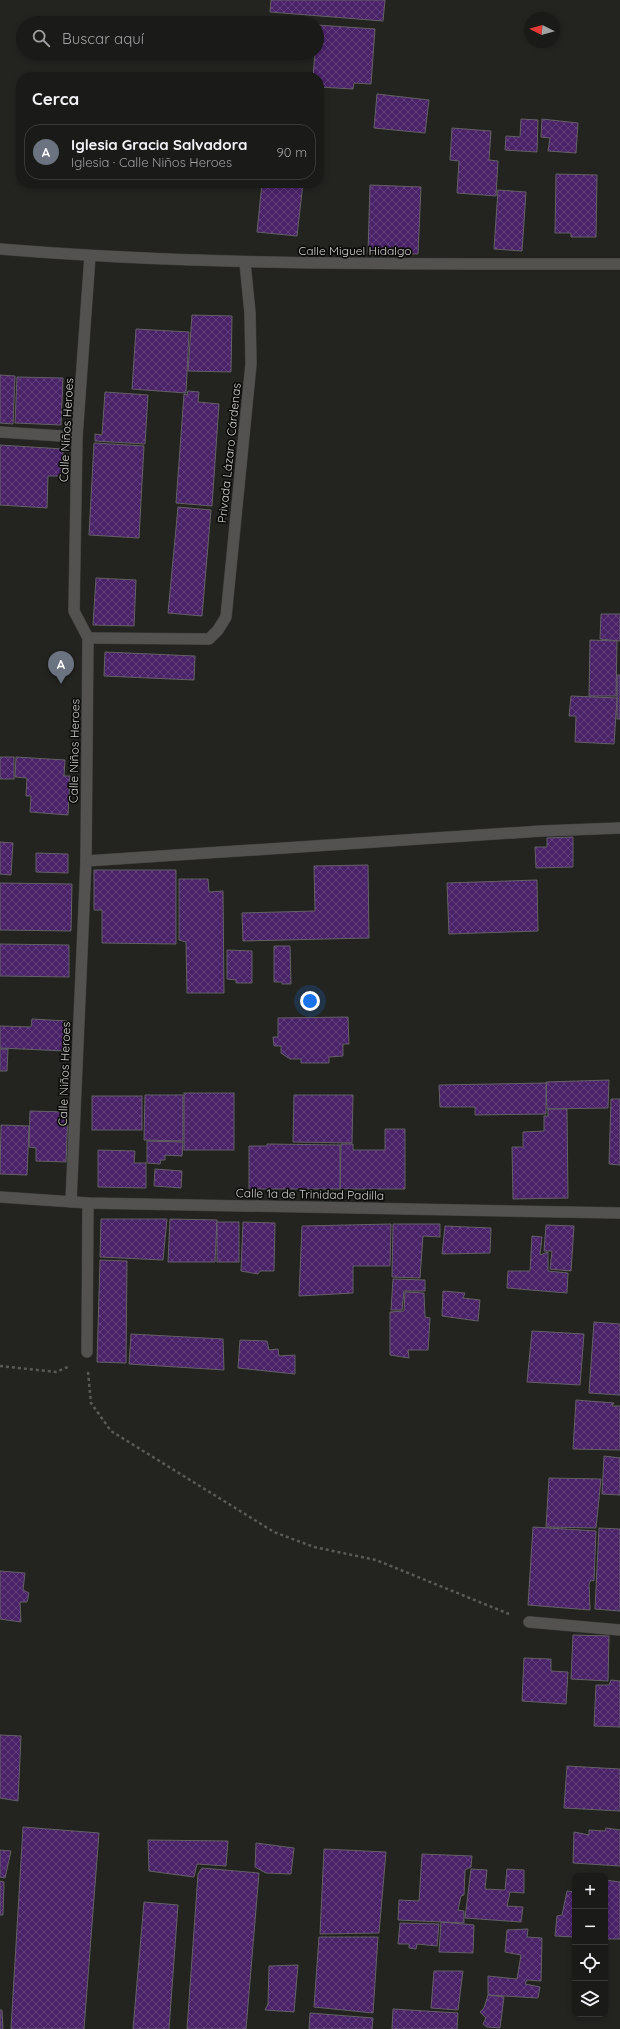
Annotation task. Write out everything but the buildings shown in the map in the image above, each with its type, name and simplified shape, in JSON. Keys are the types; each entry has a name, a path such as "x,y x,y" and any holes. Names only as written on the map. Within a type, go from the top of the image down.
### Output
{"street":[{"name":"Calle Miguel Hidalgo","path":"0,249 90,256 245,263 620,264"},
{"name":"Calle Niños Heroes","path":"72,1202 86,861 88,638 74,610 77,437 90,256"},
{"name":"Privada Lázaro Cárdenas","path":"88,638 209,639 218,630 226,616 250,372 250,313 245,263"},
{"path":"0,432 77,437"},
{"path":"86,861 542,831 620,828"},
{"name":"Calle 1a de Trinidad Padilla","path":"0,1197 88,1203 620,1212"},
{"path":"87,1352 88,1203"},
{"path":"529,1622 620,1630"}],"path":[{"path":"0,1366 56,1372 74,1364 87,1352"},
{"path":"87,1352 90,1403 111,1431 178,1474 274,1532 314,1547 376,1560 424,1578 529,1622"}],"place":[{"name":"Iglesia Gracia Salvadora","path":"61,684"}]}
